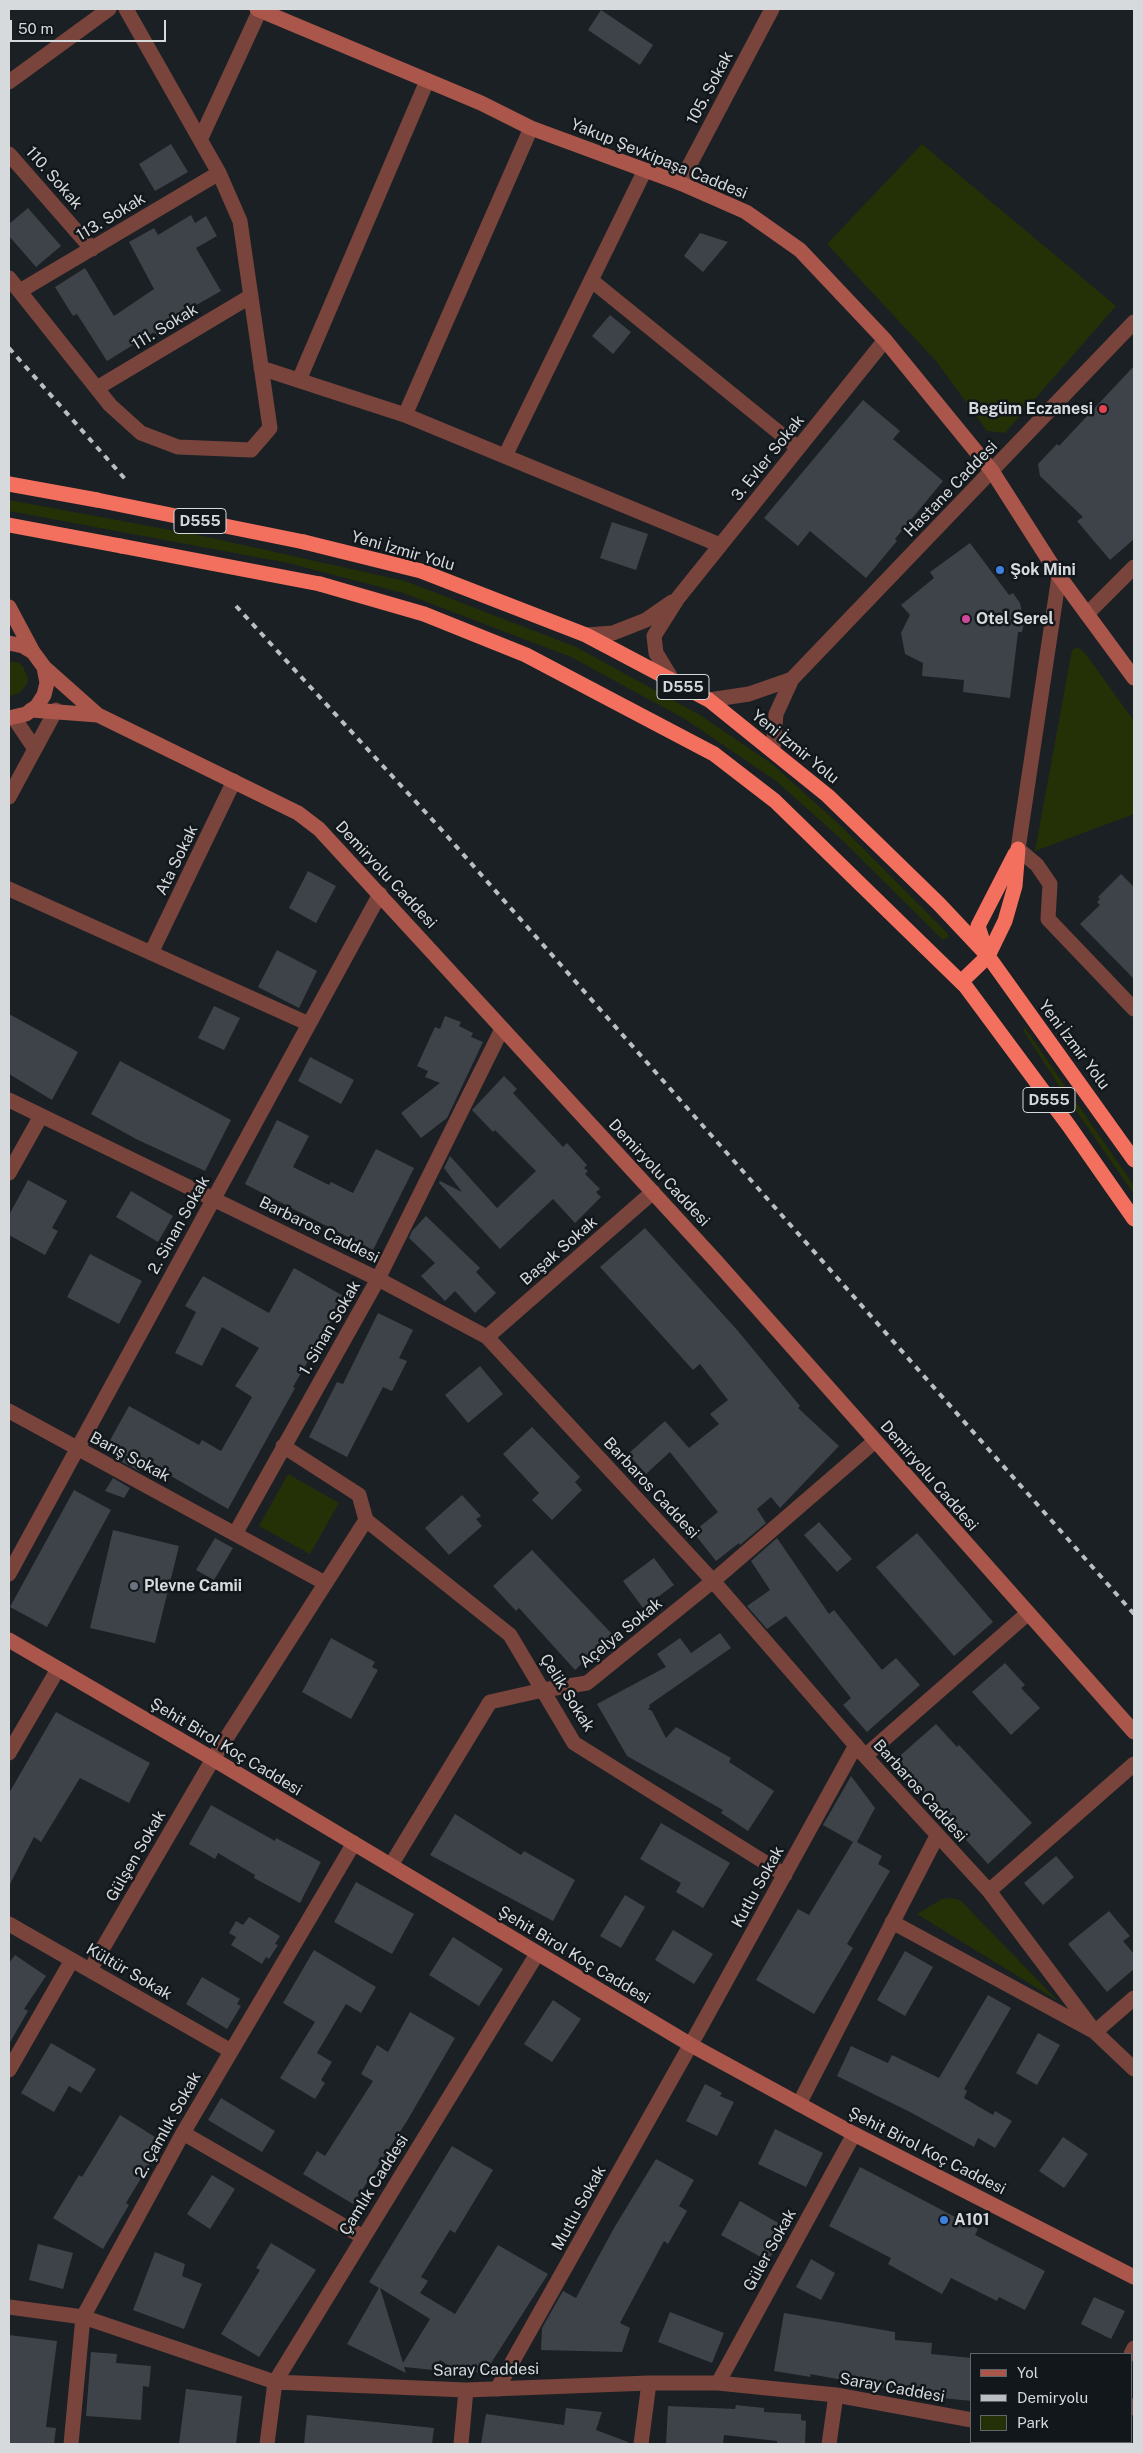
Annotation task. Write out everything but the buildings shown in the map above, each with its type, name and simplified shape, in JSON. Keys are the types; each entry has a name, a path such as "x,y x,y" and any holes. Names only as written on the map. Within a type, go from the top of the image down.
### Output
{"highway":[{"name":"Yeni İzmir Yolu","path":"9,484 304,542 421,571 586,635 709,700 828,796 940,904 988,956 1134,1160"},
{"name":"D555","path":"9,525 320,584 424,614 526,655 714,754 775,801 961,982 1069,1126 1134,1219"},
{"path":"988,956 978,926 1018,849"},
{"path":"961,982 988,956 1005,921 1015,886 1018,849"}],"main road":[{"name":"Yakup Şevkipaşa Caddesi","path":"258,9 481,103 532,128 680,183 746,212 800,250 885,340 992,471 1086,614 1134,678"},
{"path":"9,607 33,652 44,667 98,715"},
{"path":"9,643 23,646 33,652"},
{"path":"11,718 32,710 37,706 44,695 46,683 44,667"},
{"path":"32,710 56,710 98,715"},
{"name":"Demiryolu Caddesi","path":"98,715 298,813 319,828 653,1192 1134,1732"},
{"name":"Şehit Birol Koç Caddesi","path":"9,1640 213,1759 691,2045 854,2134 1134,2277"}],"street":[{"path":"9,82 109,9"},
{"path":"9,278 110,405 142,433 178,447 252,450 270,428 240,221 219,173 126,9"},
{"path":"200,140 258,9"},
{"name":"105. Sokak","path":"680,183 772,9"},
{"path":"299,380 428,81"},
{"path":"405,415 532,128"},
{"name":"110. Sokak","path":"9,154 92,249"},
{"path":"505,456 645,170"},
{"name":"113. Sokak","path":"20,291 219,173"},
{"path":"592,280 798,448"},
{"name":"111. Sokak","path":"97,388 251,296"},
{"name":"Hastane Caddesi","path":"792,679 1134,322"},
{"name":"3. Evler Sokak","path":"678,598 885,340"},
{"path":"261,368 405,415 720,545"},
{"path":"1086,614 1134,567"},
{"path":"1060,576 1018,849 1037,865 1050,884 1048,919 1134,1009"},
{"path":"586,635 613,633 646,620 678,598"},
{"path":"673,681 656,653 654,636 678,598"},
{"path":"709,700 749,694 792,679"},
{"path":"773,750 776,714 792,679"},
{"path":"9,797 56,710"},
{"path":"11,718 35,749"},
{"name":"Ata Sokak","path":"151,954 234,781"},
{"path":"9,889 309,1024"},
{"name":"2. Sinan Sokak","path":"9,1574 380,894"},
{"name":"1. Sinan Sokak","path":"234,1534 378,1279 502,1029"},
{"name":"Barbaros Caddesi","path":"9,1100 378,1279 487,1337 713,1581 860,1751 989,1891 1095,2032 1134,2070"},
{"path":"9,1173 41,1116"},
{"name":"Başak Sokak","path":"487,1337 653,1192"},
{"name":"Barış Sokak","path":"9,1411 325,1583"},
{"name":"Açelya Sokak","path":"391,1865 490,1702 543,1690 588,1683 713,1581 875,1441"},
{"path":"283,1446 359,1495 366,1520"},
{"name":"Gülşen Sokak","path":"90,1970 213,1759 366,1520"},
{"name":"Çelik Sokak","path":"366,1520 510,1635 574,1743 785,1874"},
{"name":"Kutlu Sokak","path":"691,2045 785,1874 860,1751 1027,1614"},
{"path":"9,1753 58,1669"},
{"path":"989,1891 1134,1764"},
{"path":"799,2104 937,1836"},
{"name":"2. Çamlık Sokak","path":"71,2444 83,2317 182,2133 354,1844"},
{"path":"892,1922 1095,2032 1134,1998"},
{"name":"Kültür Sokak","path":"9,1924 231,2051"},
{"name":"Çamlık Caddesi","path":"266,2444 275,2382 537,1954"},
{"path":"9,2070 72,1960"},
{"name":"Mutlu Sokak","path":"497,2389 691,2045"},
{"path":"182,2133 363,2237"},
{"name":"Güler Sokak","path":"718,2383 854,2134"},
{"name":"Saray Caddesi","path":"9,2307 83,2317 275,2382 466,2390 648,2383 718,2383 836,2395 970,2420"},
{"path":"641,2444 648,2383"},
{"path":"461,2444 466,2390"},
{"path":"829,2444 836,2395"}],"green space":[{"path":"922,144 1116,306 1005,433 987,431 936,361 827,244"},
{"path":"9,500 203,536 405,581 576,647 700,715 772,764 842,827 948,934 948,938 943,940 840,838 776,781 685,719 571,657 403,593 288,563 9,511"},
{"path":"1078,647 1085,653 1134,721 1134,814 1035,851 1072,650"},
{"path":"9,661 19,663 28,678 27,684 20,693 9,696"},
{"path":"1025,1028 1134,1186 1134,1194 1067,1098 1023,1030"},
{"path":"288,1474 339,1503 310,1554 259,1526"},
{"path":"942,1899 960,1900 1058,2001 917,1914"}],"railway":[{"path":"9,348 126,480"},
{"path":"236,606 439,827 1134,1614"}],"place":[{"name":"Begüm Eczanesi","path":"1103,409"},
{"name":"Şok Mini","path":"1000,570"},
{"name":"Otel Serel","path":"966,619"},
{"name":"Plevne Camii","path":"134,1586"},
{"name":"A101","path":"944,2220"}]}
